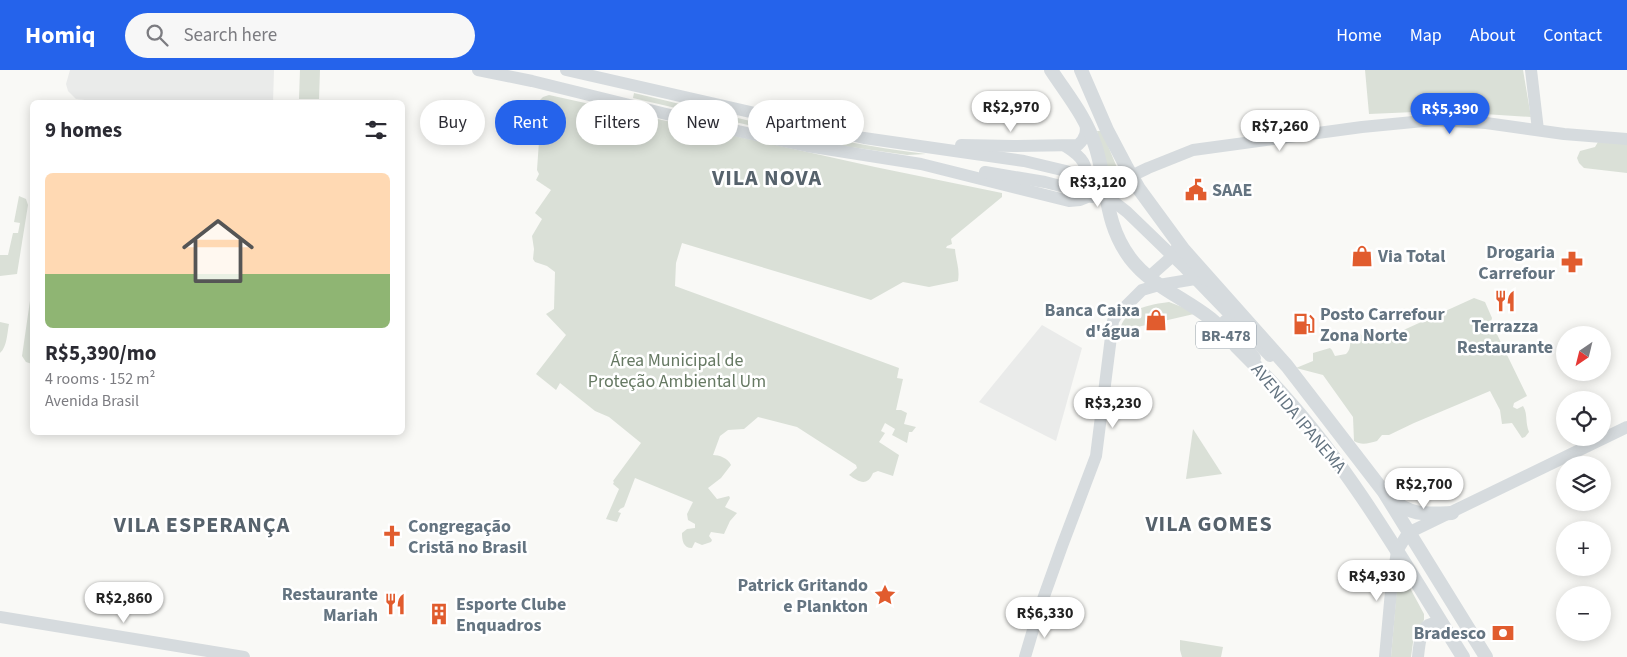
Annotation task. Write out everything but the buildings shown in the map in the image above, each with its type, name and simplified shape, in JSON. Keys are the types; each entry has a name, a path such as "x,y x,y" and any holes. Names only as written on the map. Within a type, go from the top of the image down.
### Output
{"main road":[{"path":"478,70 807,146 1014,176 1084,192 1145,236 1224,319 1284,396"},
{"path":"566,70 864,138 1024,161 1066,171 1081,177 1127,212 1166,249 1317,405"},
{"name":"BR-478","path":"1050,70 1085,120"},
{"name":"BR-478","path":"1081,70 1131,176"},
{"path":"1531,70 1538,130"},
{"path":"916,146 925,144 1078,145 1086,134 1085,120"},
{"name":"AVENIDA IPANEMA","path":"1085,120 1096,149 1109,214 1118,240 1136,266 1154,281 1211,319 1284,396 1340,466 1397,551 1464,657"},
{"path":"921,164 1069,201 1080,200 1148,168 1193,150 1371,126 1434,120 1486,123 1610,139 1627,139"},
{"path":"1048,195 1073,195 1080,189 1084,181 1085,164 1065,146"},
{"path":"1142,193 1143,178 1148,168"},
{"name":"AVENIDA IPANEMA","path":"1131,176 1178,241 1287,366 1384,492 1486,657"},
{"path":"1025,657 1041,604 1096,456 1113,321 1142,290 1154,281 1176,254 1178,241"},
{"path":"1154,281 1209,276"},
{"path":"1386,657 1391,591 1397,551 1408,533 1627,427"},
{"path":"1384,492 1409,511 1425,514 1452,512"},
{"path":"0,617 244,657"},
{"path":"1418,657 1422,633 1427,626 1433,624 1444,626"}],"shaded area":[{"path":"70,70 274,70 273,100 85,100 76,99 68,91 66,84"},
{"path":"1042,325 1082,348 1056,441 979,402"}],"green space":[{"path":"300,70 320,70 319,99 299,99"},
{"path":"1365,70 1523,70 1531,117 1438,111 1369,114"},
{"path":"634,93 668,101 668,106 658,104 658,100 633,98"},
{"name":"Área Municipal de Proteção Ambiental Um","path":"549,95 576,101 576,145 658,145 658,119 668,121 668,145 738,145 738,137 748,139 748,145 775,145 1002,193 1002,197 951,239 952,244 946,248 955,249 958,281 929,287 903,282 871,300 682,243 676,263 675,286 899,368 897,378 903,379 896,410 907,413 904,424 916,427 912,432 909,432 907,443 892,435 895,429 885,423 881,431 885,433 879,442 899,455 893,476 878,471 873,473 865,482 859,481 849,475 857,468 856,465 797,427 758,417 744,429 728,430 720,436 713,455 723,457 731,465 721,478 708,488 717,499 729,496 730,498 725,507 737,513 730,521 724,534 711,532 709,536 712,540 711,542 702,545 695,542 692,548 687,547 683,541 682,533 687,529 695,528 695,524 688,520 687,514 693,502 635,478 624,507 618,512 621,513 617,522 606,519 619,489 613,484 613,481 641,443 609,417 595,411 560,383 556,390 536,374 566,335 546,314 554,309 555,272 547,266 535,262 533,259 532,236 542,219 535,213 551,190 536,180 539,174 537,170 539,145 566,145 566,100 540,100"},
{"path":"738,118 748,120 748,125 738,123"},
{"path":"1097,131 1102,131 1120,175 1110,181"},
{"path":"1598,142 1627,144 1627,173 1584,168 1579,163 1577,158 1580,151 1595,147"},
{"path":"836,145 864,145 926,154 907,155"},
{"path":"19,196 26,199 28,205 17,274 0,276 0,255 8,255 13,233 18,233 20,223 14,222"},
{"path":"1474,298 1485,302 1492,318 1491,322 1527,396 1514,403 1513,407 1517,409 1523,406 1525,409 1529,432 1525,437 1522,438 1512,423 1502,424 1500,410 1490,391 1389,435 1382,435 1377,441 1366,444 1360,443 1354,441 1353,417 1323,375 1296,368 1313,361 1313,353 1330,348 1335,356 1346,354 1350,348 1352,337 1357,331 1370,340 1394,332 1397,333"},
{"path":"30,301 30,363 26,362 22,356"},
{"path":"1169,302 1194,314 1120,331 1126,317 1132,313 1147,306"},
{"path":"0,322 9,324 5,344 0,353"},
{"path":"1193,429 1222,474 1186,479"},
{"path":"1398,575 1403,575 1424,614 1424,620 1414,635 1411,657 1391,657"},
{"path":"1180,640 1223,647 1221,657 1182,657"}],"place":[{"name":"SAAE","path":"1196,190"},
{"name":"Via Total","path":"1362,256"},
{"name":"Drogaria Carrefour","path":"1572,262"},
{"name":"Terrazza Restaurante","path":"1505,301"},
{"name":"Banca Caixa d'água","path":"1156,320"},
{"name":"Posto Carrefour Zona Norte","path":"1304,324"},
{"name":"Congregação Cristã no Brasil","path":"392,536"},
{"name":"Patrick Gritando e Plankton","path":"885,595"},
{"name":"Restaurante Mariah","path":"395,604"},
{"name":"Esporte Clube Enquadros","path":"439,614"},
{"name":"Bradesco","path":"1503,633"}],"district":[{"name":"VILA NOVA","path":"767,177"},
{"name":"VILA GOMES","path":"1209,523"},
{"name":"VILA ESPERANÇA","path":"202,524"}]}
